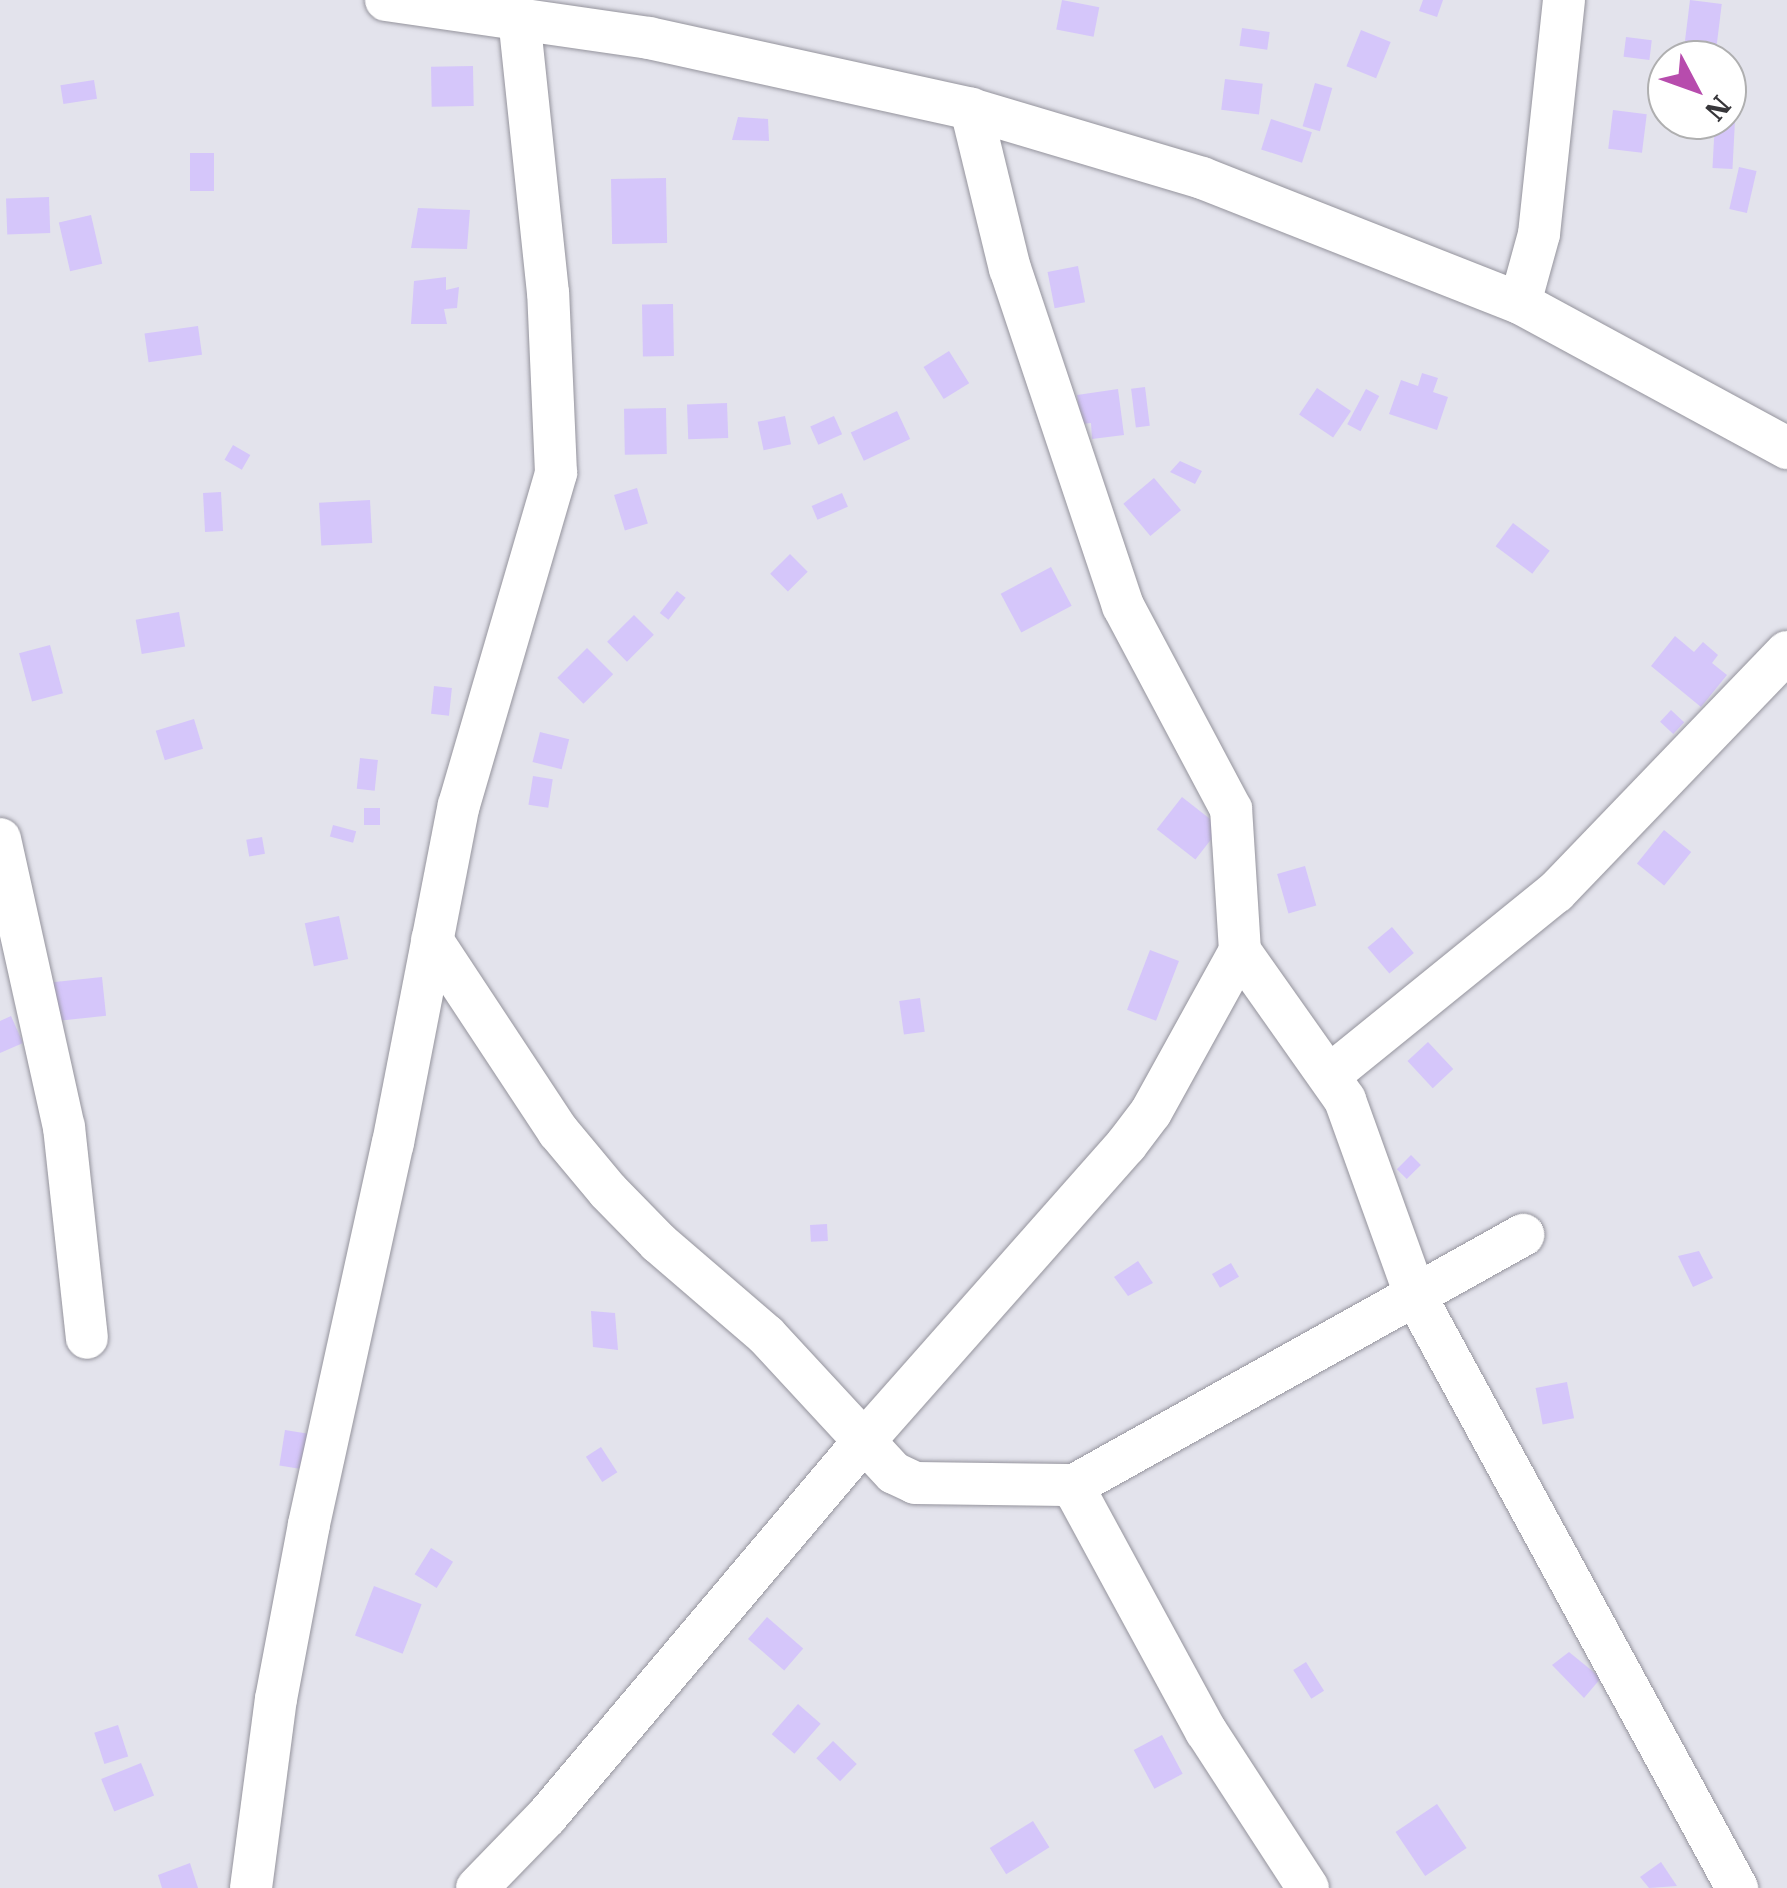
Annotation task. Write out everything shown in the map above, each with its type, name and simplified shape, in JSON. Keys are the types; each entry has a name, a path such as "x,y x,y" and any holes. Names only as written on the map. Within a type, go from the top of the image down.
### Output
{"street":[{"path":"386,0 505,11 649,38 971,109 1202,178 1520,303 1787,448"},
{"path":"1520,303 1539,234 1564,0"},
{"path":"251,1888 287,1641 459,805 556,463 548,293 505,11"},
{"path":"478,1888 547,1816 865,1440 1126,1145 1151,1112 1240,951 1231,809 1123,606 1010,269 971,109"},
{"path":"1331,1074 1556,892 1787,652"},
{"path":"0,839 64,1127 86,1338"},
{"path":"432,940 558,1131 608,1191 659,1243 766,1335 894,1474 915,1483 1072,1487 1523,1235"},
{"path":"1240,951 1331,1074 1345,1100 1416,1297 1737,1888"},
{"path":"1072,1487 1206,1730 1308,1888"}],"building":[{"path":"1062,0 1099,7 1094,37 1056,29"},
{"path":"1423,0 1443,0 1437,17 1419,11"},
{"path":"1690,0 1722,4 1717,40 1685,40"},
{"path":"1242,28 1270,32 1267,50 1239,46"},
{"path":"1361,30 1391,42 1376,78 1346,66"},
{"path":"1626,37 1650,40 1647,40 1647,60 1624,57"},
{"path":"473,66 474,106 432,107 431,67"},
{"path":"1225,79 1263,84 1259,114 1221,110"},
{"path":"94,80 97,99 63,104 60,85"},
{"path":"1315,83 1332,88 1320,131 1303,126"},
{"path":"1613,110 1647,114 1642,153 1608,149"},
{"path":"738,117 768,119 769,141 732,140"},
{"path":"1271,119 1312,132 1302,163 1261,149"},
{"path":"1714,140 1734,140 1732,169 1712,168"},
{"path":"190,153 214,153 214,191 190,191"},
{"path":"1739,167 1757,171 1747,213 1729,209"},
{"path":"666,178 667,243 612,244 611,179"},
{"path":"49,197 50,233 7,234 6,199"},
{"path":"418,208 470,210 467,249 411,248"},
{"path":"91,215 102,264 70,271 59,222"},
{"path":"1078,266 1085,302 1055,308 1048,272"},
{"path":"446,277 446,290 459,287 457,308 444,309 447,324 411,324 414,281"},
{"path":"673,304 674,356 643,357 642,305"},
{"path":"198,326 202,355 149,362 145,334"},
{"path":"949,351 969,383 944,399 924,367"},
{"path":"1422,373 1438,378 1433,392 1448,397 1437,430 1389,414 1401,380 1418,386"},
{"path":"1145,387 1150,426 1136,427 1131,389"},
{"path":"1317,388 1351,411 1333,437 1299,415"},
{"path":"1118,389 1124,435 1092,439 1091,423 1081,424 1077,395"},
{"path":"1366,389 1379,396 1360,431 1347,424"},
{"path":"727,403 728,438 688,439 687,404"},
{"path":"666,408 667,454 625,455 624,409"},
{"path":"897,411 910,439 864,461 851,433"},
{"path":"785,416 791,444 764,450 758,422"},
{"path":"834,416 842,434 818,445 810,427"},
{"path":"233,445 250,455 242,470 224,460"},
{"path":"1180,461 1202,471 1195,484 1170,472"},
{"path":"1154,478 1181,510 1150,536 1123,504"},
{"path":"637,488 648,523 625,530 614,495"},
{"path":"221,492 223,531 205,532 203,493"},
{"path":"842,493 848,507 817,520 812,506"},
{"path":"370,500 372,543 321,546 319,503"},
{"path":"1513,523 1550,551 1532,574 1496,546"},
{"path":"790,554 808,572 788,591 770,574"},
{"path":"1051,567 1072,606 1021,633 1001,594"},
{"path":"677,591 686,598 668,620 660,613"},
{"path":"179,612 185,646 142,654 136,620"},
{"path":"634,615 654,635 627,662 607,642"},
{"path":"1675,636 1694,652 1703,642 1718,655 1712,663 1727,675 1701,707 1651,666"},
{"path":"50,645 63,693 32,702 19,653"},
{"path":"587,648 613,674 583,704 557,678"},
{"path":"434,686 452,688 449,716 431,714"},
{"path":"1671,710 1684,722 1673,734 1660,722"},
{"path":"194,719 203,749 165,760 156,731"},
{"path":"540,732 569,739 562,769 533,762"},
{"path":"360,758 378,760 375,791 357,789"},
{"path":"533,776 553,779 548,808 528,805"},
{"path":"1182,797 1221,827 1195,859 1157,829"},
{"path":"364,808 380,808 380,825 364,825"},
{"path":"333,825 356,831 353,843 330,837"},
{"path":"1664,830 1691,852 1664,885 1637,863"},
{"path":"262,837 265,854 249,857 246,840"},
{"path":"1305,866 1316,905 1288,913 1277,874"},
{"path":"339,916 348,959 314,966 305,923"},
{"path":"1392,927 1414,953 1389,974 1367,948"},
{"path":"1150,950 1179,961 1156,1021 1127,1010"},
{"path":"102,977 106,1016 54,1021 50,982"},
{"path":"920,998 925,1032 904,1035 899,1001"},
{"path":"11,1016 23,1043 0,1053 0,1021"},
{"path":"1428,1042 1453,1069 1433,1088 1408,1061"},
{"path":"1411,1155 1421,1165 1407,1179 1397,1169"},
{"path":"827,1224 828,1241 811,1242 810,1225"},
{"path":"1699,1251 1713,1278 1693,1287 1678,1256"},
{"path":"1138,1261 1153,1283 1128,1296 1114,1277"},
{"path":"1231,1263 1239,1277 1220,1288 1212,1274"},
{"path":"591,1311 615,1313 618,1350 593,1347"},
{"path":"1567,1382 1574,1418 1543,1424 1536,1388"},
{"path":"285,1430 318,1435 312,1471 279,1466"},
{"path":"601,1447 617,1472 602,1482 586,1457"},
{"path":"431,1548 453,1562 437,1588 415,1574"},
{"path":"374,1586 422,1604 403,1654 355,1635"},
{"path":"767,1617 803,1648 784,1670 748,1639"},
{"path":"1569,1652 1601,1678 1584,1698 1552,1665"},
{"path":"1306,1662 1324,1691 1311,1699 1293,1670"},
{"path":"798,1704 821,1724 794,1754 772,1734"},
{"path":"118,1725 128,1756 104,1764 94,1733"},
{"path":"1162,1735 1183,1774 1154,1789 1134,1750"},
{"path":"833,1741 857,1764 840,1781 816,1758"},
{"path":"141,1763 154,1795 114,1812 101,1779"},
{"path":"1437,1804 1467,1848 1425,1876 1396,1832"},
{"path":"1033,1821 1049,1847 1006,1874 990,1848"},
{"path":"1661,1862 1677,1886 1649,1888 1640,1877"},
{"path":"190,1863 198,1888 162,1888 158,1875"}]}
